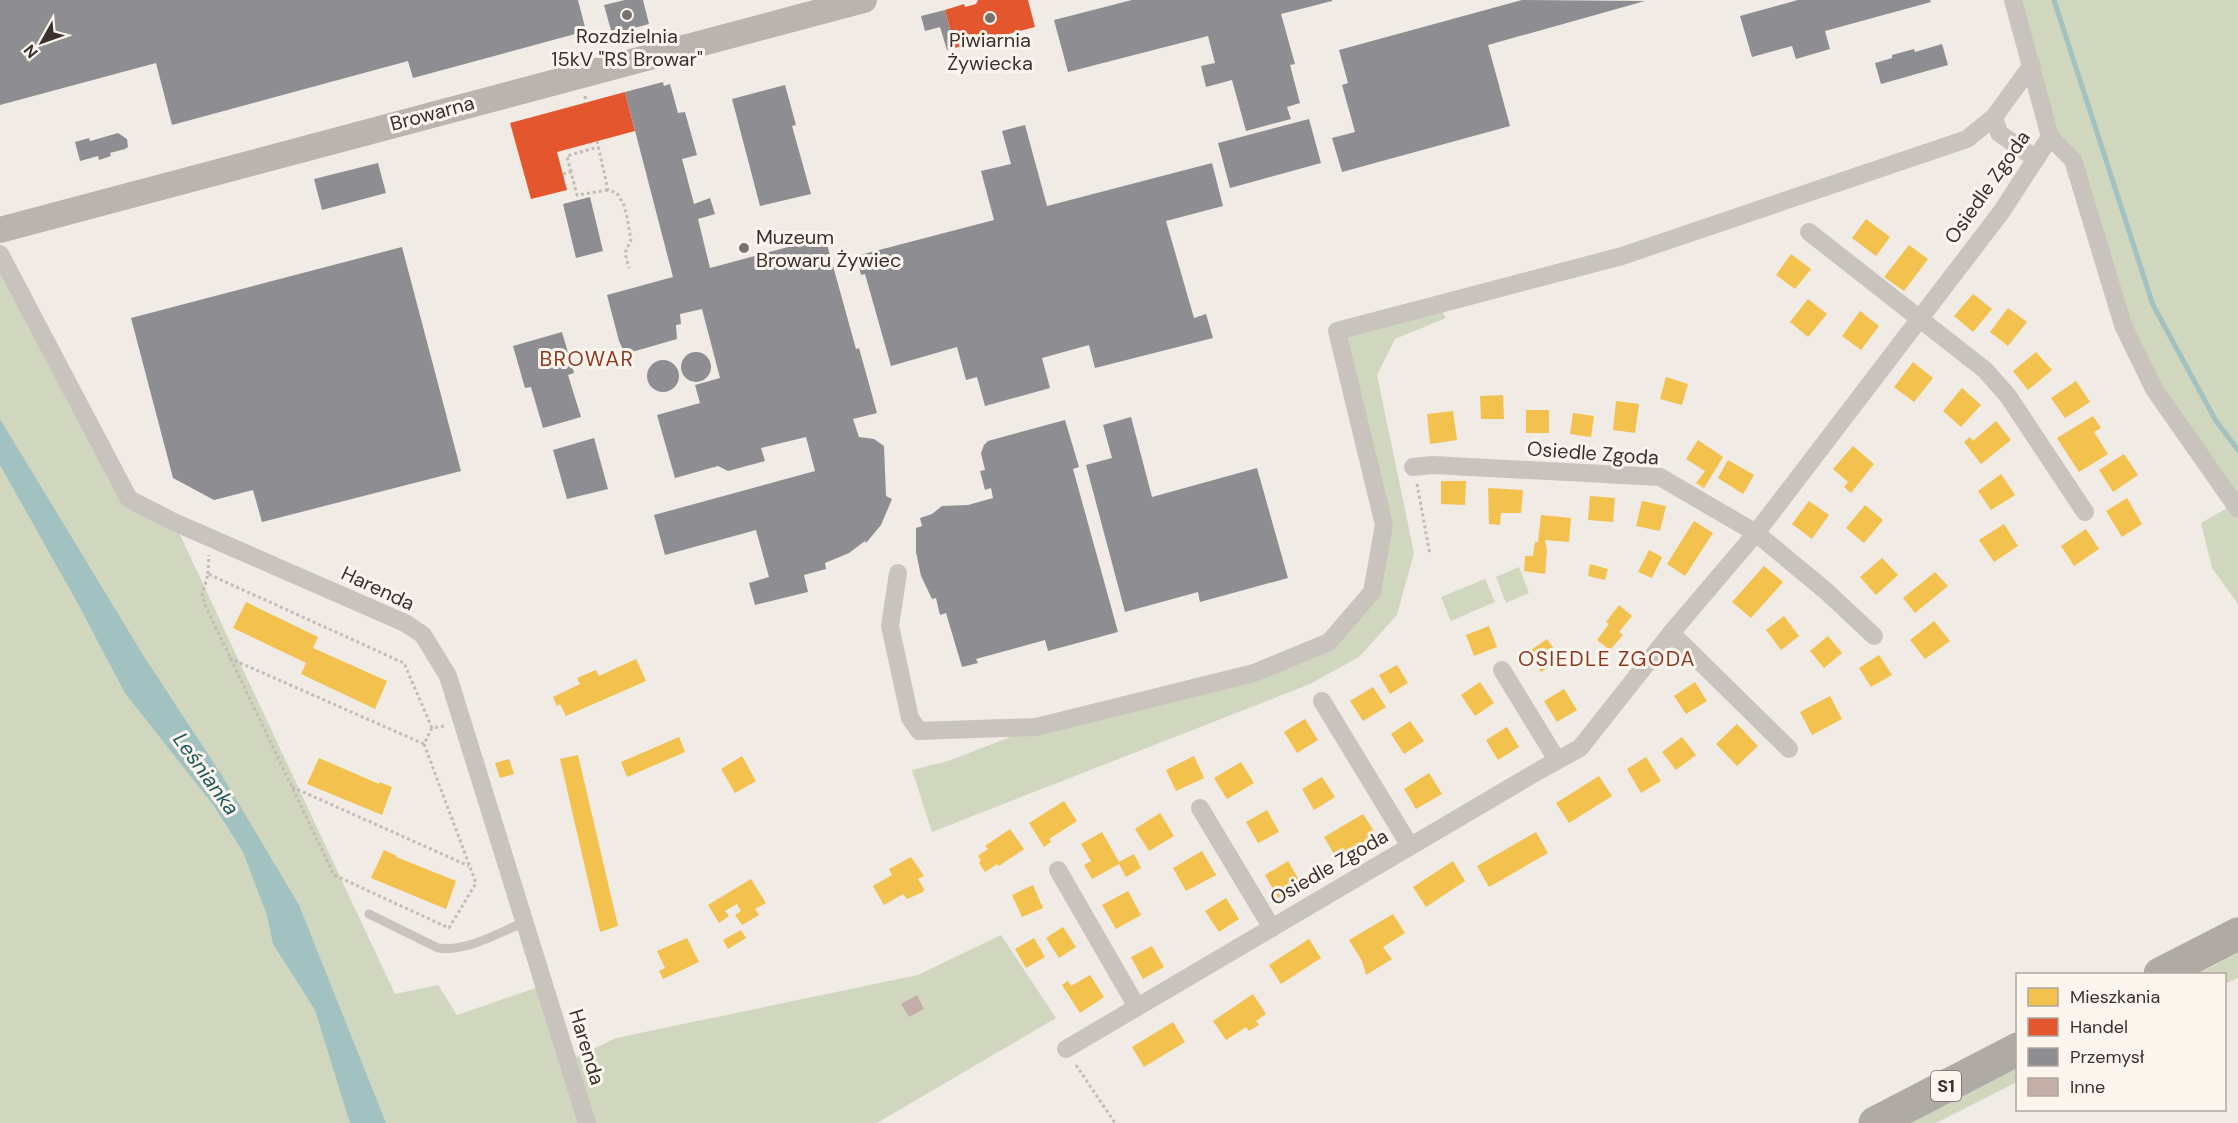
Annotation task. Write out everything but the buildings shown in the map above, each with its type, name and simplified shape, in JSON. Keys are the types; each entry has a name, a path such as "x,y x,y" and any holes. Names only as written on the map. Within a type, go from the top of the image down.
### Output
{"highway":[{"path":"2164,973 2238,934"},
{"name":"S1","path":"1875,1123 2016,1050"}],"street":[{"name":"Browarna","path":"0,230 864,0"},
{"name":"Osiedle Zgoda","path":"1066,1050 1580,748 1671,633 1756,533 2002,211 2050,137 2013,0"},
{"path":"898,573 890,626 910,718 919,731 1036,727 1254,673 1329,642 1371,592 1384,525 1337,331 1622,256 1967,139 1994,117 2032,65"},
{"path":"1994,117 1999,133 2036,159"},
{"path":"2050,137 2073,160 2123,325 2154,389 2238,509"},
{"path":"1809,232 1985,370 2008,396 2085,512"},
{"name":"Harenda","path":"0,254 129,499 174,522 405,623 423,635 448,676 587,1123"},
{"name":"Osiedle Zgoda","path":"1413,467 1433,465 1660,477 1756,533 1826,591 1874,636"},
{"path":"1671,633 1789,749"},
{"path":"1502,670 1557,760"},
{"name":"Osiedle Zgoda","path":"1322,701 1410,846"},
{"name":"Osiedle Zgoda","path":"1200,808 1272,927"},
{"path":"1058,870 1137,1007"}],"lane":[{"path":"369,914 438,948 450,950 525,922"}],"path":[{"path":"585,96 586,103"},
{"path":"597,141 608,190"},
{"path":"598,147 567,156 577,195 608,190 617,193 626,211 631,240 626,253 629,268"},
{"path":"563,174 572,172"},
{"path":"1413,467 1430,555"},
{"path":"229,658 424,744 476,883 449,928 334,875 229,658 202,596 208,574 404,663 432,728 424,744"},
{"path":"432,728 449,725"},
{"path":"290,786 470,867"},
{"path":"1066,1050 1115,1123"}],"green space":[{"path":"2011,0 2238,0 2238,604 2212,568 2201,523 2234,504 2154,389 2073,160 2050,137"},
{"path":"0,254 129,499 174,522 395,994 438,985 457,1015 544,985 568,1061 616,1038 918,975 1001,935 1056,1018 877,1123 0,1123"},
{"path":"1437,304 1446,318 1395,339 1377,375 1414,553 1397,615 1359,657 1310,684 932,832 912,770 948,761 1036,727 1329,642 1371,592 1384,525 1337,331"},
{"path":"1519,567 1529,593 1506,603 1496,577"},
{"path":"1485,579 1495,602 1451,621 1441,597"},
{"path":"2238,953 2238,978 2226,984 2226,973 2200,973"},
{"path":"2016,1067 2016,1083 1936,1123 1908,1123"}],"water":[{"name":"Leśnianka","path":"0,419 143,655 221,774 299,905 386,1123 350,1123 315,1010 273,944 267,915 243,852 214,806 125,693 0,465"}],"waterway":[{"path":"2054,0 2153,305 2216,421 2238,450"}],"place":[{"name":"Rozdzielnia 15kV \"RS Browar\"","path":"627,15"},
{"name":"Piwiarnia Żywiecka","path":"990,18"},
{"name":"Muzeum Browaru Żywiec","path":"744,248"}],"district":[{"name":"BROWAR","path":"587,359"},
{"name":"OSIEDLE ZGODA","path":"1607,659"}]}
